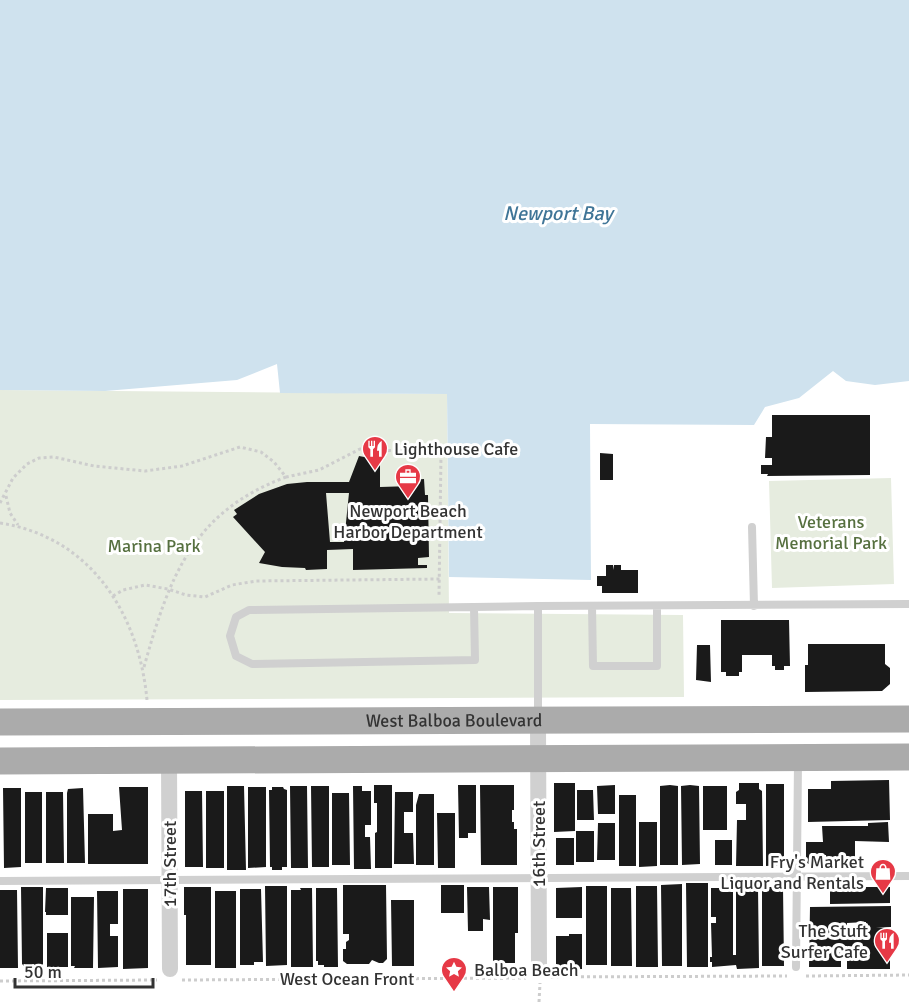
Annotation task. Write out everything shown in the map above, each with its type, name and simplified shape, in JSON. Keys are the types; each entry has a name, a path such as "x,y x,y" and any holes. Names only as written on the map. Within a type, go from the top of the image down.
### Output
{"main road":[{"name":"West Balboa Boulevard","path":"0,722 909,719"},
{"name":"West Balboa Boulevard","path":"0,761 909,757"}],"street":[{"name":"16th Street","path":"535,974 539,878 538,721"},
{"name":"17th Street","path":"169,760 169,976"}],"lane":[{"path":"752,527 754,606"},
{"path":"474,607 475,660 252,664 236,656 230,636 236,617 249,610 538,606 909,604"},
{"path":"538,606 538,721"},
{"path":"592,606 593,666 657,666 657,606"},
{"path":"796,967 798,759"},
{"path":"0,881 909,876"}],"path":[{"path":"0,503 13,478 27,464 39,458 54,457 94,466 145,471 182,466 240,447 261,452 274,462 286,477"},
{"path":"144,669 168,589 189,551 215,519 258,488 286,477 320,470 360,449 441,453 439,607"},
{"path":"6,494 10,513 18,525"},
{"path":"0,523 18,525 62,545 98,576 113,596 126,618 144,669 149,722"},
{"path":"113,596 123,590 145,585 205,597 232,585 256,581 440,579"},
{"path":"535,974 539,1002"},
{"name":"West Ocean Front","path":"0,981 169,976 909,975"}],"green space":[{"name":"Marina Park","path":"0,390 447,394 449,613 683,615 684,697 0,700"},
{"name":"Veterans Memorial Park","path":"891,478 894,584 772,588 769,481"}],"water":[{"name":"Newport Bay","path":"0,0 909,0 909,381 875,385 846,381 833,371 799,398 765,407 754,425 590,424 591,580 449,577 447,394 280,393 277,364 237,380 105,391 0,390"}],"building":[{"path":"772,415 870,415 870,475 767,476 768,474 761,474 761,465 772,465 772,458 765,458 766,437 772,437"},
{"path":"600,453 613,454 613,480 600,480"},
{"path":"359,456 380,460 380,487 412,486 412,480 424,479 425,495 428,495 429,557 418,558 418,565 427,565 427,568 353,570 353,549 327,550 327,569 306,570 305,568 259,563 265,552 233,517 237,514 234,510 259,494 287,484 349,482","holes":["326,493 349,493 344,542 330,542"]},
{"path":"606,565 613,565 613,570 614,565 621,565 621,570 638,570 638,593 602,593 602,586 597,586 597,576 606,576"},
{"path":"721,620 789,620 790,666 784,666 784,670 775,670 775,666 772,666 772,655 742,655 742,672 739,672 739,676 726,676 726,672 721,672"},
{"path":"808,644 885,644 885,664 890,668 890,684 882,691 805,692"},
{"path":"697,645 710,645 711,682 696,680"},
{"path":"889,780 890,820 808,822 808,789 831,789 831,781"},
{"path":"554,783 575,783 575,831 554,832"},
{"path":"739,783 759,783 759,789 762,791 763,866 736,866 737,820 746,820 746,804 736,804"},
{"path":"766,784 784,784 784,865 766,866"},
{"path":"374,785 392,785 392,868 375,868 377,803 374,803"},
{"path":"458,785 476,785 476,833 468,833 468,838 459,838"},
{"path":"480,785 514,785 512,822 514,822 514,829 517,829 517,865 481,865"},
{"path":"615,785 615,814 598,814 597,786"},
{"path":"227,786 244,786 246,870 227,870"},
{"path":"290,786 307,786 308,868 291,868"},
{"path":"311,786 329,786 329,867 312,867"},
{"path":"353,786 362,786 362,791 371,791 371,825 365,825 365,837 370,837 371,869 354,869"},
{"path":"660,786 678,786 678,865 660,865"},
{"path":"681,786 699,786 700,864 682,865"},
{"path":"703,786 727,786 727,830 703,830"},
{"path":"119,787 148,787 148,864 88,864 88,814 113,814 113,831 122,830"},
{"path":"248,787 266,787 266,867 248,868"},
{"path":"272,787 283,787 287,790 287,867 282,867 282,870 272,870 270,867 269,790 272,790"},
{"path":"3,788 21,788 21,867 4,868"},
{"path":"83,788 85,863 67,863 67,793 68,789"},
{"path":"577,790 593,790 594,820 577,820"},
{"path":"185,791 202,791 203,867 185,867"},
{"path":"206,791 224,791 224,868 206,868"},
{"path":"25,792 42,792 42,863 25,863"},
{"path":"46,792 63,792 64,863 46,863"},
{"path":"395,792 413,792 413,812 404,812 404,833 413,833 414,864 394,864"},
{"path":"332,793 349,793 350,865 332,865"},
{"path":"419,794 434,794 434,865 416,865 416,805"},
{"path":"619,795 636,795 636,866 619,866"},
{"path":"437,813 455,813 455,868 438,868"},
{"path":"639,822 657,822 657,866 639,867"},
{"path":"888,822 889,842 855,841 855,862 826,862 826,855 823,855 823,864 806,864 806,842 823,842 822,826 868,826 868,823"},
{"path":"598,823 615,823 615,860 597,860"},
{"path":"576,831 594,831 594,862 576,862"},
{"path":"556,838 574,838 574,865 556,865"},
{"path":"715,840 732,840 732,865 715,865"},
{"path":"686,883 708,883 708,967 687,967"},
{"path":"682,884 682,966 662,966 661,885"},
{"path":"343,885 386,885 387,959 383,963 372,960 369,964 347,964 343,961 343,949 346,949 349,934 343,934"},
{"path":"441,885 464,885 464,913 441,913"},
{"path":"265,886 287,886 287,965 266,966"},
{"path":"586,886 607,886 607,965 586,965"},
{"path":"636,886 657,886 658,967 636,967"},
{"path":"21,887 43,887 43,964 40,967 33,964 25,967 22,964"},
{"path":"184,887 211,887 211,965 186,965"},
{"path":"467,887 489,887 490,920 483,919 483,931 468,931"},
{"path":"493,887 518,887 518,933 515,933 515,963 493,963"},
{"path":"582,887 582,918 556,918 556,888"},
{"path":"736,887 758,887 759,968 737,969 736,965 712,967 712,962 710,962 710,957 712,957 711,923 716,923 716,917 711,917 711,888 733,888 733,955 736,955"},
{"path":"762,887 783,887 784,966 762,966"},
{"path":"830,887 890,887 890,903 830,904"},
{"path":"46,888 68,888 68,915 46,915"},
{"path":"300,888 312,888 313,967 291,967 291,890 301,890"},
{"path":"316,888 337,888 338,967 324,967 324,965 318,965 316,961"},
{"path":"611,888 631,888 632,966 611,966"},
{"path":"123,889 148,889 148,968 123,969"},
{"path":"240,889 261,889 263,962 254,962 254,965 240,965"},
{"path":"0,890 17,890 18,968 0,968"},
{"path":"97,891 118,891 118,924 110,924 110,936 118,936 118,967 98,968"},
{"path":"215,891 236,891 236,968 215,968"},
{"path":"71,897 94,897 93,968 71,966"},
{"path":"391,900 414,900 414,966 392,966"},
{"path":"891,906 891,927 876,927 890,928 890,969 847,969 847,946 841,946 841,967 809,967 810,907","holes":["866,922 866,928 847,927 847,923"]},
{"path":"47,933 68,933 68,967 47,967"},
{"path":"569,934 582,934 582,969 556,970 556,936 569,936"}],"place":[{"name":"Lighthouse Cafe","path":"375,472"},
{"name":"Newport Beach Harbor Department","path":"408,500"},
{"name":"Fry's Market Liquor and Rentals","path":"883,895"},
{"name":"The Stuft Surfer Cafe","path":"887,964"},
{"name":"Balboa Beach","path":"454,993"}]}
